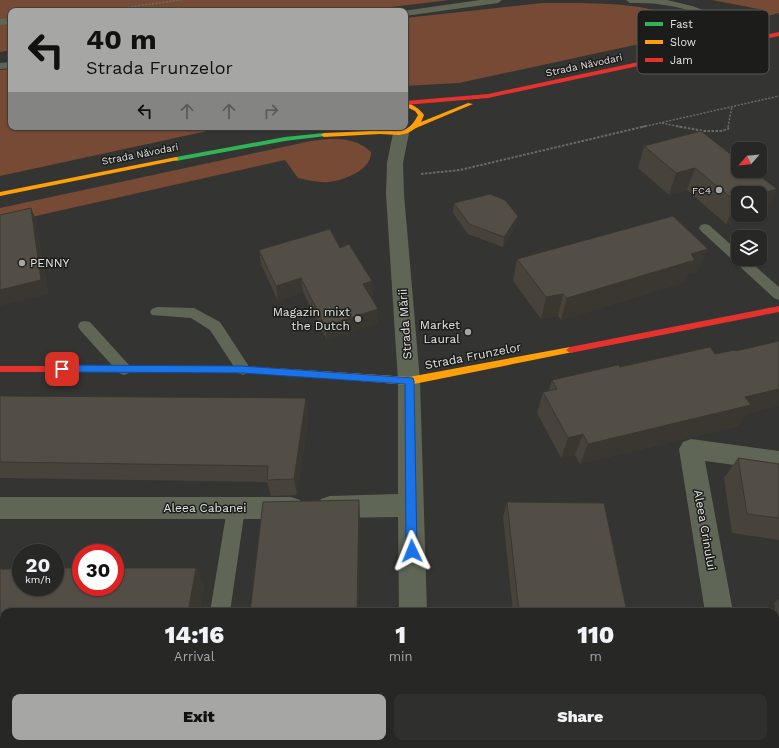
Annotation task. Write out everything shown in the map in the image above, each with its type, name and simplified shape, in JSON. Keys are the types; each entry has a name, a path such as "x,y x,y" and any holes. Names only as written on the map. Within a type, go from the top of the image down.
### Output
{"main road":[{"name":"Strada Năvodari","path":"769,36 779,34"},
{"name":"Strada Năvodari","path":"488,96 637,65"},
{"path":"408,103 488,96"},
{"path":"409,129 488,96"},
{"path":"408,105 417,110 421,115 420,121 409,129"},
{"path":"285,139 310,130"},
{"path":"375,130 379,132"},
{"path":"285,139 399,130"},
{"name":"Strada Năvodari","path":"0,194 157,162 285,139"},
{"name":"Strada Frunzelor","path":"0,369 242,369 409,381 779,309"}],"street":[{"name":"Strada Mării","path":"409,129 395,163 394,177 409,381 413,608"},
{"name":"Aleea Crinului","path":"718,608 691,449 779,460"},
{"name":"Aleea Cabanei","path":"0,508 236,509 410,505"}],"lane":[{"path":"408,13 498,0"},
{"path":"630,0 665,2 697,10"},
{"path":"705,228 731,251"},
{"path":"748,266 779,295"},
{"path":"157,312 194,313 215,326 242,369"},
{"path":"85,326 124,369"},
{"path":"221,608 236,509"}],"path":[{"path":"122,8 181,0"},
{"path":"394,177 460,170 779,96"},
{"path":"659,123 706,131 723,131 728,129 732,106"}],"shaded area":[{"path":"0,0 449,0 384,8 8,8 8,51 0,52"},
{"path":"712,0 779,0 779,13 769,16 769,10"},
{"path":"542,3 615,4 655,10 637,10 637,44 459,83 408,86 408,18"},
{"path":"8,69 8,130 212,130 0,176 0,70"},
{"path":"329,139 352,141 366,148 371,152 367,164 356,173 342,179 321,182 298,178 285,160 0,224 0,208 311,141"}],"building":[{"path":"701,131 731,155 731,178 762,178 777,189 767,192 767,186 731,186 731,198 695,168 676,173 644,146"},
{"path":"490,194 505,200 518,216 504,237 469,224 454,203"},
{"name":"PENNY","path":"31,208 41,280 0,290 0,215"},
{"path":"673,216 708,249 691,254 695,260 567,298 563,294 546,297 517,259"},
{"path":"330,229 340,248 349,244 372,281 363,284 378,309 325,326 301,278 276,286 259,250"},
{"path":"779,341 779,389 745,397 751,405 588,444 583,434 568,438 543,392 557,389 552,380 618,365 620,367 710,347 715,354 736,351"},
{"path":"0,396 306,398 294,479 267,480 268,466 0,462"},
{"path":"738,458 779,464 779,518 747,514"},
{"path":"359,500 357,608 250,608 263,502"},
{"path":"507,502 604,503 626,608 519,608"},
{"path":"64,568 72,568 72,596 124,596 124,568 196,568 189,608 0,608 0,569 12,569 12,596 64,596"}],"traffic: fast":[{"path":"176,159 285,139 324,135"}],"traffic: slow":[{"path":"417,126 470,104"},
{"path":"375,130 391,134 406,132 412,128 417,123 421,115 417,110 408,106"},
{"path":"324,135 379,132"},
{"path":"0,194 176,159"},
{"path":"274,371 409,381 570,350"}],"traffic: jam":[{"path":"769,36 779,34"},
{"path":"408,103 488,96 637,64"},
{"path":"570,350 779,309"},
{"path":"0,369 243,369 274,371"}],"place":[{"name":"FC4","path":"719,190"},
{"name":"PENNY","path":"22,263"},
{"name":"Magazin mixt the Dutch","path":"358,319"},
{"name":"Market Laural","path":"468,332"}],"route":[{"path":"62,369 242,369 409,381 412,551"}]}
